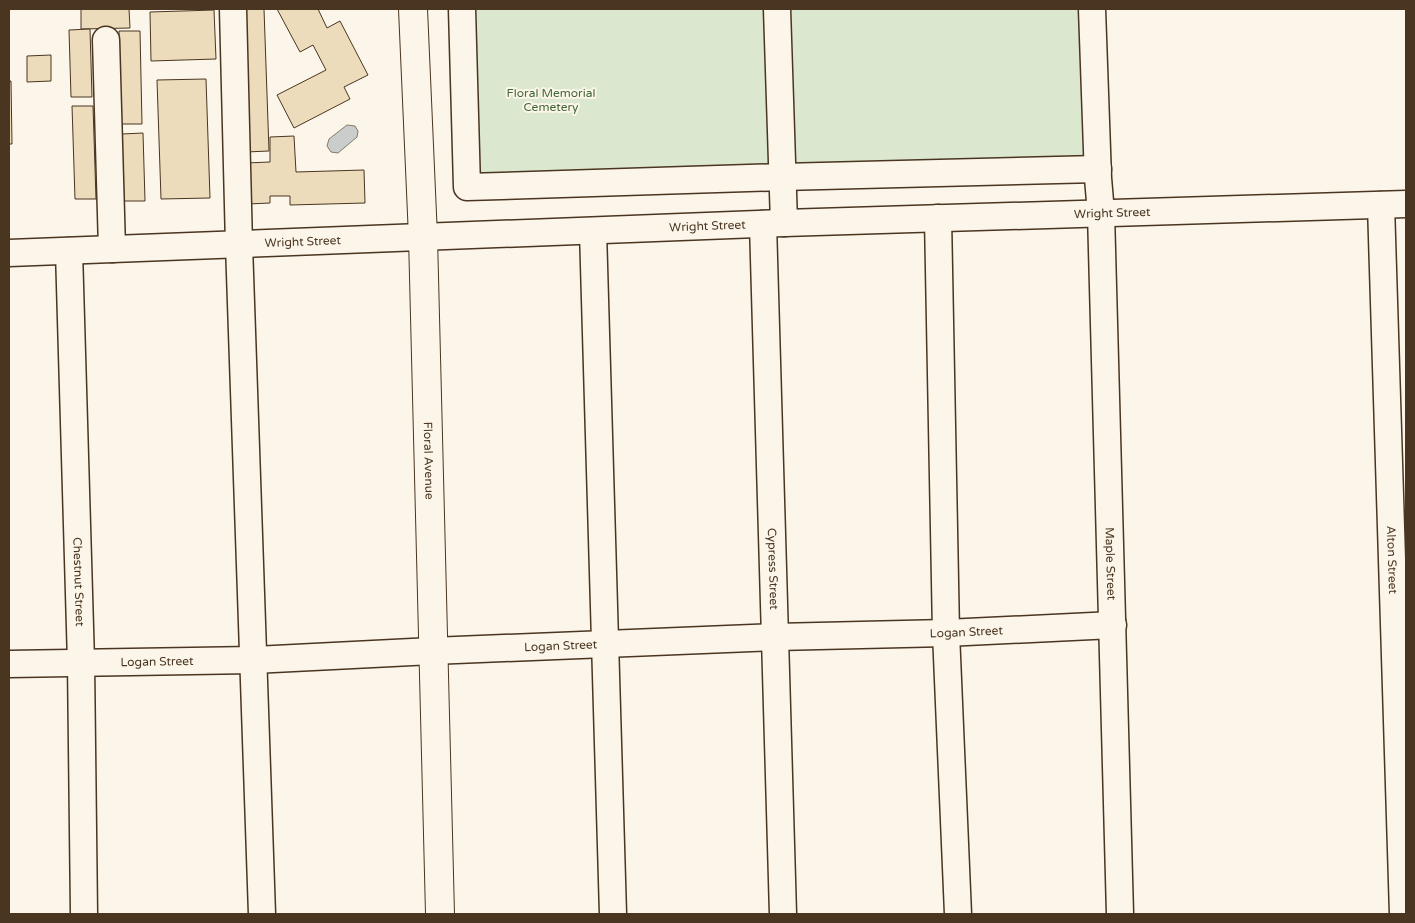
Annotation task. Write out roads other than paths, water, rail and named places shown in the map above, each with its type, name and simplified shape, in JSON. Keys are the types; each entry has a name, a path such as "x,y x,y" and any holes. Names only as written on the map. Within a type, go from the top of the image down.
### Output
{"main road":[{"name":"Floral Avenue","path":"413,9 423,237 440,914"}],"street":[{"path":"233,9 239,245 262,914"},
{"path":"462,9 466,187 1098,169"},
{"name":"Cypress Street","path":"777,9 782,177 774,223 776,637 784,914"},
{"name":"Maple Street","path":"1092,9 1101,213 1120,914"},
{"path":"106,40 112,249"},
{"name":"Wright Street","path":"9,253 774,223 1394,205"},
{"name":"Alton Street","path":"1394,205 1404,842 1403,914"},
{"path":"938,218 946,633 958,914"},
{"path":"594,231 612,914"},
{"name":"Chestnut Street","path":"70,251 81,662 84,914"},
{"name":"Logan Street","path":"9,664 253,660 776,637 946,633 1113,625"}],"park label":[{"name":"Floral Memorial Cemetery","path":"551,100"}]}
